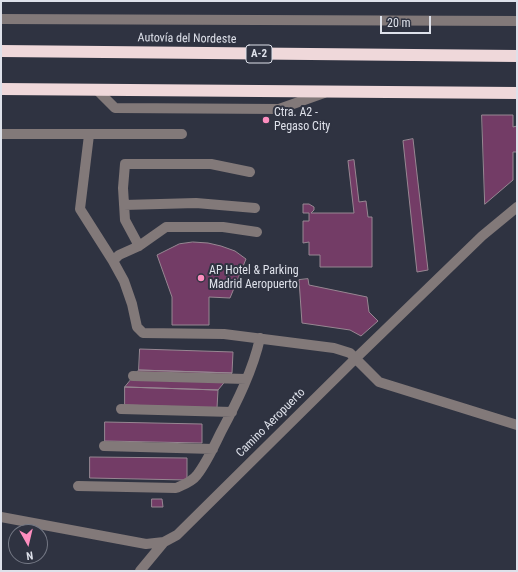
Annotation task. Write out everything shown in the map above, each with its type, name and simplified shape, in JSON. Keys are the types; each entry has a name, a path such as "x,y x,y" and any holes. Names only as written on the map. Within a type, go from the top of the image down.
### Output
{"highway":[{"name":"Autovía del Nordeste","path":"1,51 517,56"},
{"path":"1,89 517,93"}],"street":[{"path":"1,18 517,21"},
{"path":"96,89 115,108 266,110 279,109 329,91"},
{"path":"1,134 182,134"},
{"path":"89,134 80,209 124,281 132,304 137,327 143,333 224,334 334,348 350,353 378,382 517,425"},
{"path":"139,246 125,220 123,188 125,164 211,164 250,172"},
{"path":"124,205 196,203 255,208"},
{"name":"Camino Aeropuerto","path":"1,517 146,544 164,542 177,535 482,236 517,208"},
{"path":"113,261 119,255 139,246 166,227 223,227 257,232"},
{"path":"78,486 176,488 188,483 196,476 213,449 232,412 257,354 260,338"},
{"path":"133,376 246,379"},
{"path":"120,409 232,412"},
{"path":"104,446 213,449"},
{"path":"140,571 164,542"}],"building":[{"path":"482,115 513,115 513,127 517,126 517,152 513,152 513,180 485,204"},
{"path":"413,139 428,270 417,272 403,141"},
{"path":"354,160 359,202 366,201 368,217 372,217 372,267 320,267 320,255 309,255 309,242 303,243 303,221 309,221 309,213 303,213 303,204 309,204 314,207 314,210 311,213 354,213 348,161"},
{"name":"AP Hotel & Parking Madrid Aeropuerto","path":"193,242 221,246 235,251 246,259 230,298 209,297 209,325 172,325 172,297 157,255 179,244"},
{"path":"308,279 309,285 367,297 369,312 378,321 361,336 350,330 302,323 299,280"},
{"path":"140,349 233,352 232,373 139,370"},
{"path":"139,370 232,373 218,390 125,387"},
{"path":"125,387 218,390 217,408 125,405"},
{"path":"105,422 202,424 202,443 105,441"},
{"path":"90,457 187,458 187,480 90,478"},
{"path":"152,499 162,499 163,507 152,507"}],"place":[{"name":"Ctra. A2 - Pegaso City","path":"266,120"},
{"name":"AP Hotel & Parking Madrid Aeropuerto","path":"201,278"}]}
